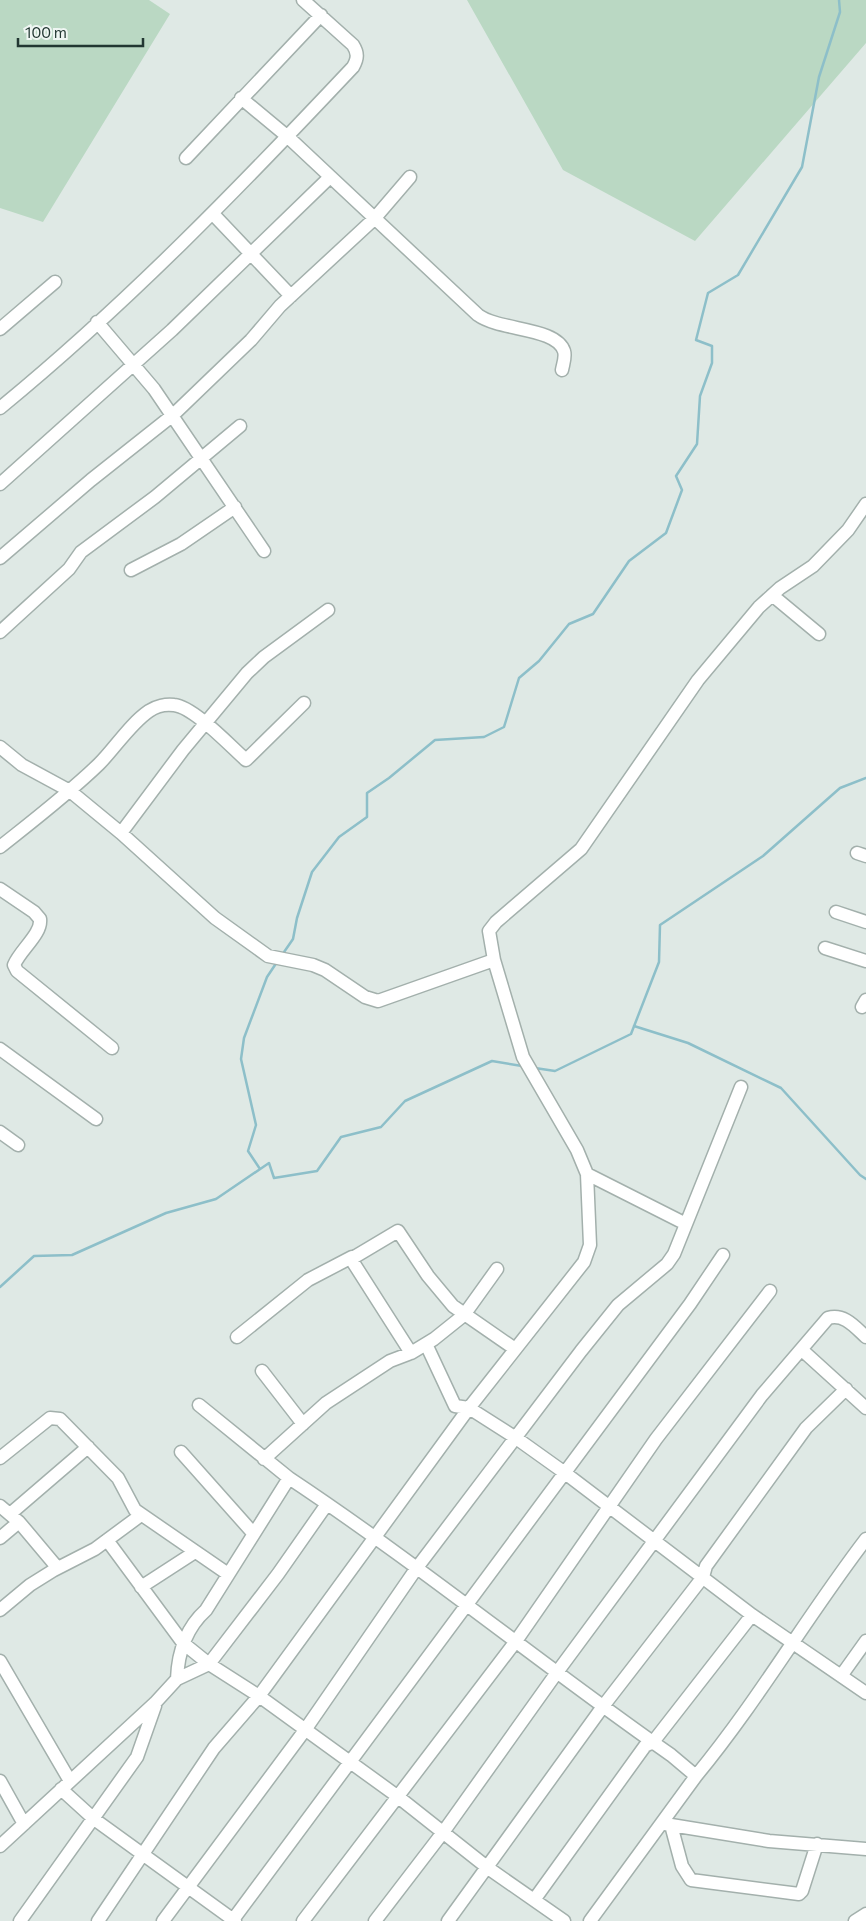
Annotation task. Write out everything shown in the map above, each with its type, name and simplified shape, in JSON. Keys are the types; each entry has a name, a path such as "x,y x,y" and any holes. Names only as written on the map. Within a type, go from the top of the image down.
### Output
{"street":[{"path":"0,408 97,322 213,214 288,136 357,60 357,52 353,45 304,0"},
{"path":"186,158 321,15"},
{"path":"241,98 288,136 374,219 486,321 495,325 530,330 554,338 561,344 565,353 562,370"},
{"path":"0,484 134,365 330,177"},
{"path":"0,558 91,480 173,415 251,340 291,296 374,219 410,177"},
{"path":"213,214 291,296"},
{"path":"0,329 55,282"},
{"path":"97,322 173,415 264,551"},
{"path":"0,632 69,569 81,552 155,497 240,426"},
{"path":"98,1921 214,1748 259,1696 469,1408 584,1262 588,1253 590,1227 588,1174 577,1150 523,1057 494,960 489,936 491,926 581,849 698,680 759,607 772,595 813,566 848,530 866,504"},
{"path":"131,570 181,544 235,507"},
{"path":"772,595 820,634"},
{"path":"121,833 231,691 264,657 328,610"},
{"path":"0,847 70,791 148,711 167,704 176,705 206,723 246,760 304,703"},
{"path":"0,747 22,765 70,791 121,833 215,918 268,956 298,961 319,968 371,1000 378,1001 494,960"},
{"path":"0,889 34,912 40,919 39,928 18,956 14,965 17,971 112,1048"},
{"path":"836,912 866,922"},
{"path":"825,948 866,961"},
{"path":"0,1049 96,1119"},
{"path":"163,1921 306,1730 416,1569 516,1438 618,1305 667,1264 674,1254 741,1087"},
{"path":"0,1132 18,1145"},
{"path":"588,1174 686,1224"},
{"path":"237,1337 308,1280 398,1231 428,1276 452,1306 515,1349"},
{"path":"0,1661 5,1683 66,1785 94,1819 233,1920 348,1762 466,1607 690,1304 723,1255"},
{"path":"352,1257 352,1262 411,1353"},
{"path":"264,1459 342,1392 390,1361 411,1353 426,1344 464,1315 497,1269"},
{"path":"303,1921 516,1640 656,1439 770,1291"},
{"path":"375,1921 444,1831 558,1671 762,1395 828,1318 836,1316 843,1318 866,1337"},
{"path":"426,1344 455,1406 469,1408 516,1438 752,1615 866,1693"},
{"path":"802,1350 866,1408"},
{"path":"262,1371 303,1424"},
{"path":"448,1921 604,1705 702,1577 706,1566 806,1428 846,1390"},
{"path":"199,1405 289,1478 374,1537 466,1607 516,1640 696,1776"},
{"path":"0,1458 50,1418 56,1417 60,1419 118,1478 135,1510 228,1574"},
{"path":"0,1538 9,1514 88,1447"},
{"path":"181,1452 252,1533"},
{"path":"177,1679 177,1663 191,1626 206,1610 252,1533 289,1478"},
{"path":"0,1846 123,1734 177,1679 209,1664 278,1574 327,1504"},
{"path":"9,1514 54,1561 56,1566 54,1570"},
{"path":"0,1610 30,1585 95,1549 141,1515"},
{"path":"590,1921 667,1824 696,1776 717,1751 822,1596 866,1539"},
{"path":"107,1540 183,1643 209,1664 259,1696 397,1796 444,1831 488,1868 564,1921"},
{"path":"141,1587 195,1552"},
{"path":"534,1900 645,1746 653,1742 752,1615"},
{"path":"841,1676 866,1641"},
{"path":"20,1921 137,1757 155,1703"},
{"path":"123,1734 140,1747"},
{"path":"0,1781 24,1824"},
{"path":"667,1824 769,1841 866,1849"},
{"path":"667,1824 682,1866 691,1880 798,1894 802,1892 817,1844"},
{"path":"855,1921 866,1914"}],"green space":[{"path":"0,0 149,0 170,14 43,222 0,208"},
{"path":"467,0 866,0 866,43 695,241 563,170"}],"waterway":[{"path":"282,955 293,939 297,918 312,872 339,837 367,817 367,793 389,778 435,740 484,737 504,727 519,678 539,661 569,624 593,614 629,561 666,533 682,490 676,476 697,444 700,396 712,363 712,346 696,340 708,293 738,275 802,167 819,77 840,12 839,0"},
{"path":"535,1068 555,1071 631,1034 659,962 660,925 763,856 840,788 866,778"},
{"path":"260,1169 248,1151 256,1125 241,1059 244,1038 267,977 277,962"},
{"path":"634,1026 688,1043 781,1088 860,1175 866,1179"},
{"path":"0,1287 34,1256 72,1255 166,1213 216,1199 269,1163 274,1178 317,1171 341,1137 381,1127 405,1101 492,1061 522,1066"}]}
